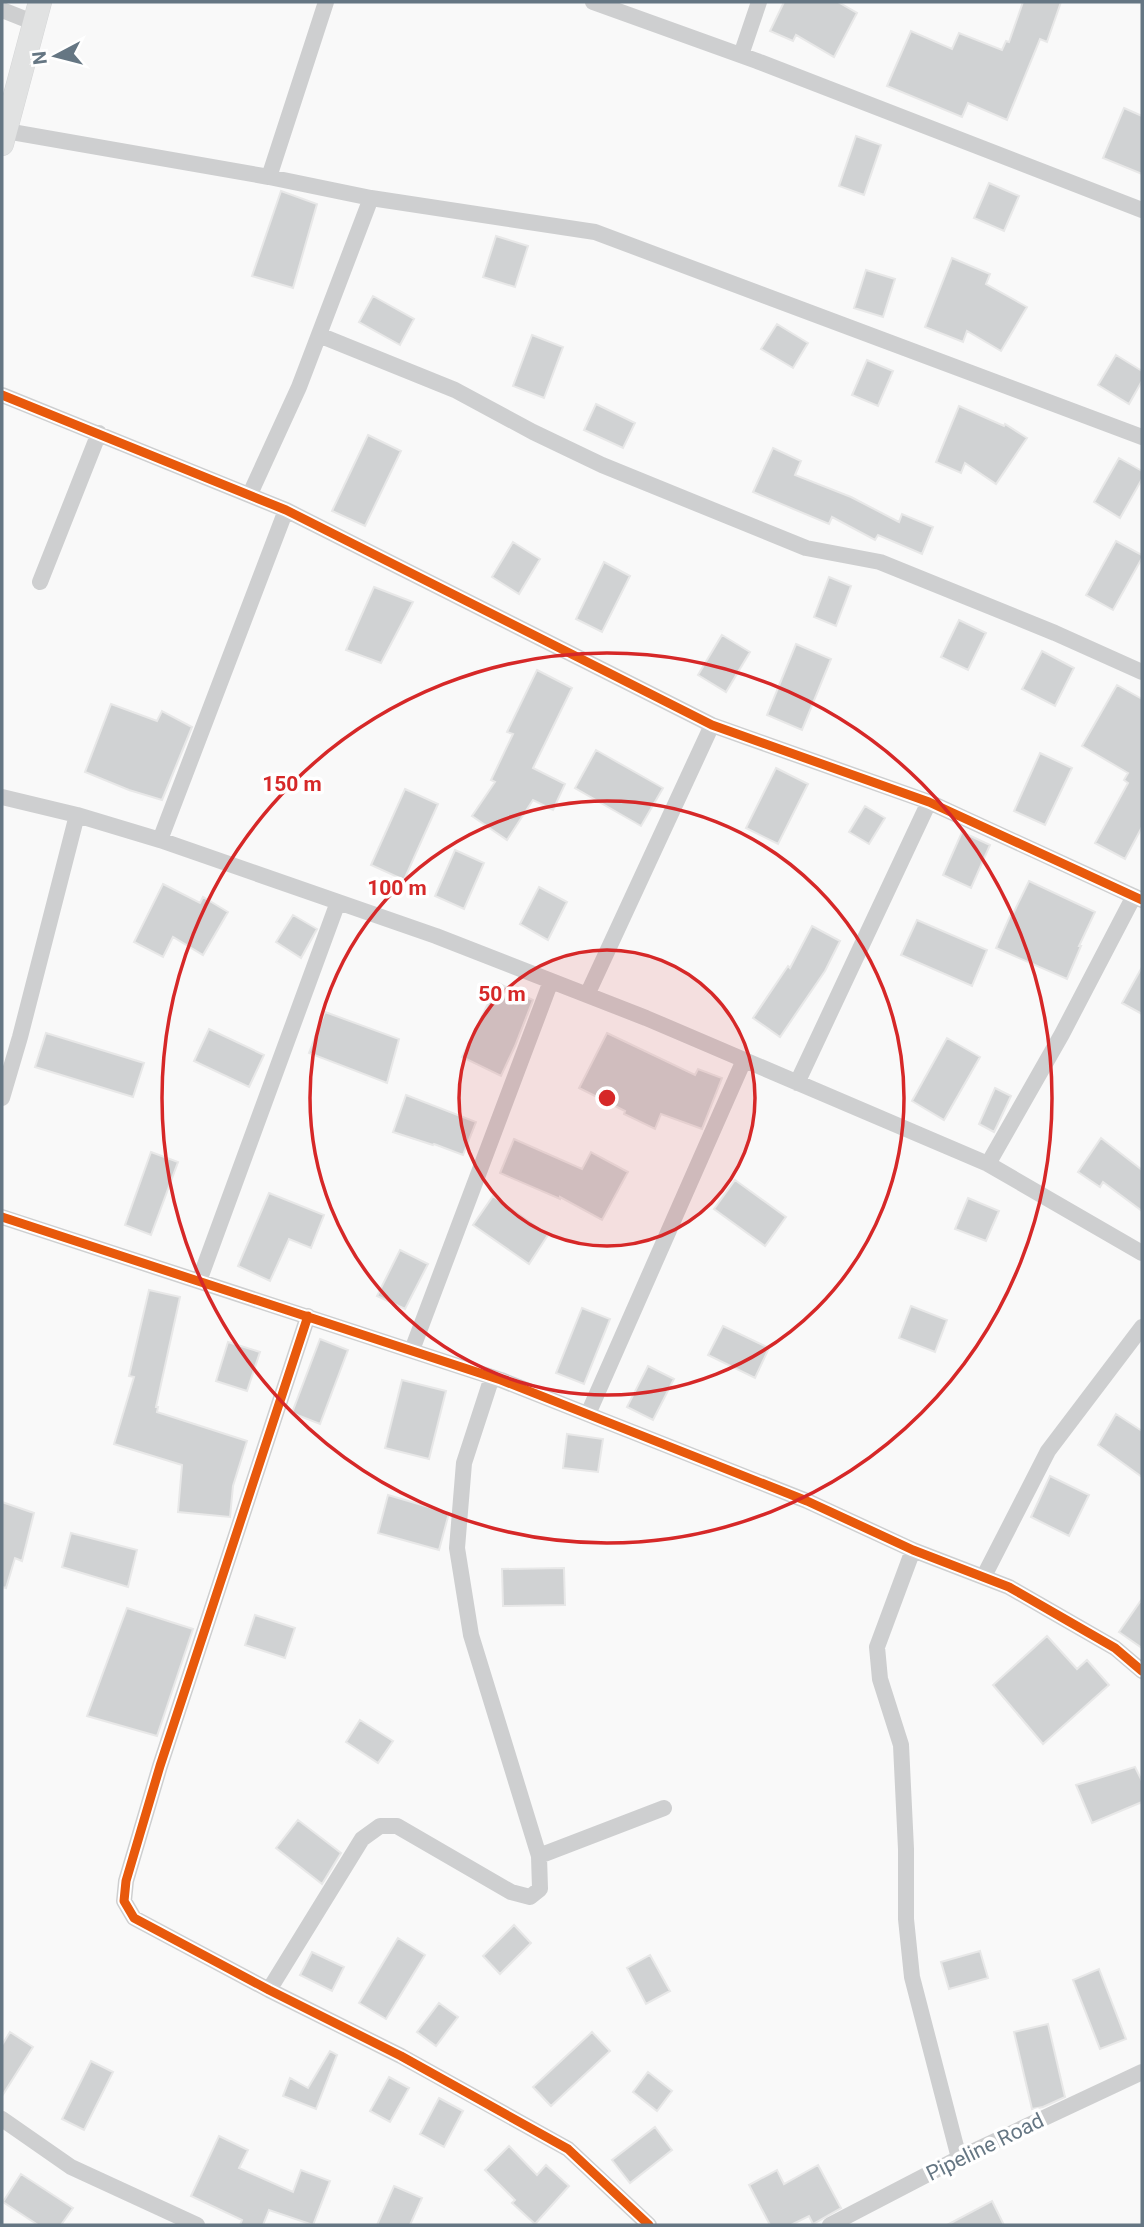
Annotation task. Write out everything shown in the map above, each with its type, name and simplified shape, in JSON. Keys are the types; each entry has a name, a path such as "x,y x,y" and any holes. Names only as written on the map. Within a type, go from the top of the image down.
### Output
{"main road":[{"path":"4,138 37,12"}],"street":[{"path":"269,177 326,2"},
{"path":"593,2 741,55 1142,210"},
{"path":"741,55 759,2"},
{"path":"2,10 37,12"},
{"path":"4,138 269,177 372,198 595,232 1142,437"},
{"path":"250,494 299,387 372,198"},
{"path":"319,335 455,390 602,465 806,548 880,562 1055,633 1142,672"},
{"path":"2,395 286,510 712,725 929,802 1138,898 988,1164"},
{"path":"40,582 99,433"},
{"path":"160,840 286,510"},
{"path":"587,995 712,725"},
{"path":"2,797 160,840 436,936 587,995 988,1164 1141,1248"},
{"path":"797,1083 929,802"},
{"path":"2,1098 76,815"},
{"path":"199,1281 338,902"},
{"path":"412,1350 551,981"},
{"path":"588,1414 744,1060"},
{"path":"2,1217 492,1377 807,1501 912,1550 1009,1587 1115,1648 1142,1671"},
{"path":"308,1316 160,1766 126,1881 124,1901 134,1918 401,2056 568,2149 649,2225"},
{"path":"984,1576 1048,1451 1142,1327"},
{"path":"269,1990 362,1839 380,1826 397,1826 511,1892 530,1897 540,1889 539,1856 471,1635 457,1548 464,1463 492,1377"},
{"path":"912,1550 877,1647 880,1679 901,1745 906,1919 912,1977 959,2158"},
{"path":"539,1856 664,1808"},
{"name":"Pipeline Road","path":"830,2225 959,2158 1142,2072"},
{"path":"2,2120 71,2167 197,2225"}],"building":[{"path":"784,2 838,2 857,13 834,57 796,35 793,41 770,31"},
{"path":"1023,2 1061,2 1047,42 1040,39 1007,120 968,103 962,117 887,86 911,31 952,49 959,33 1002,50 1006,41 1009,42"},
{"path":"1124,108 1142,116 1142,174 1103,158"},
{"path":"856,136 881,145 864,195 839,186"},
{"path":"989,183 1019,196 1004,231 974,218"},
{"path":"281,191 317,204 293,288 252,276"},
{"path":"496,236 528,246 515,287 483,277"},
{"path":"952,258 990,274 986,284 1027,307 1001,351 967,331 963,342 925,327"},
{"path":"866,270 895,279 883,317 854,308"},
{"path":"373,296 414,319 400,345 359,322"},
{"path":"777,324 808,343 793,368 761,349"},
{"path":"532,335 563,347 544,398 513,386"},
{"path":"1116,355 1142,371 1142,381 1129,404 1098,385"},
{"path":"867,360 893,371 878,406 852,395"},
{"path":"596,404 635,423 623,448 584,430"},
{"path":"959,406 1004,426 1005,424 1027,438 996,484 965,463 961,473 936,462"},
{"path":"368,435 401,451 365,526 332,511"},
{"path":"773,448 801,461 795,475 851,497 899,522 902,514 933,527 922,554 878,535 875,540 832,517 829,524 753,492"},
{"path":"1119,458 1142,471 1142,479 1120,518 1094,502"},
{"path":"1116,541 1142,555 1142,558 1113,610 1086,595"},
{"path":"513,542 540,559 519,594 492,577"},
{"path":"604,562 630,576 602,632 576,619"},
{"path":"829,577 851,586 836,626 814,617"},
{"path":"374,587 413,602 381,663 346,650"},
{"path":"959,620 986,633 968,670 941,657"},
{"path":"722,635 750,652 726,692 698,675"},
{"path":"796,644 831,659 802,730 767,715"},
{"path":"1042,651 1074,668 1055,706 1022,689"},
{"path":"537,670 572,688 533,768 565,784 553,810 533,800 507,840 472,816 495,782 491,780 513,734 507,732"},
{"path":"1117,685 1142,699 1142,827 1125,859 1095,843 1128,783 1124,780 1128,773 1082,746"},
{"path":"111,704 157,721 162,711 192,727 162,800 85,772"},
{"path":"596,750 663,788 641,826 575,788"},
{"path":"1040,753 1072,768 1045,825 1014,811"},
{"path":"776,768 808,784 778,844 746,828"},
{"path":"405,789 438,804 404,880 371,865"},
{"path":"865,806 885,818 869,844 849,832"},
{"path":"962,832 990,845 971,888 943,875"},
{"path":"455,850 484,863 464,909 435,896"},
{"path":"1029,881 1095,912 1067,979 996,948"},
{"path":"163,884 200,903 203,897 228,912 203,955 173,937 163,957 134,942"},
{"path":"539,887 567,902 548,940 520,924"},
{"path":"293,915 317,929 301,958 276,942"},
{"path":"917,920 987,950 972,986 901,955"},
{"path":"812,926 840,941 825,971 780,1037 753,1018 788,966 790,968"},
{"path":"1142,967 1142,1014 1122,1003"},
{"path":"498,983 533,1000 501,1076 462,1057"},
{"path":"325,1012 399,1039 387,1083 309,1053"},
{"path":"209,1029 264,1055 249,1087 194,1061"},
{"path":"46,1033 144,1063 133,1097 35,1067"},
{"path":"607,1033 695,1075 698,1069 722,1078 702,1129 661,1114 655,1129 579,1088"},
{"path":"947,1038 980,1057 944,1120 912,1101"},
{"path":"995,1088 1011,1096 994,1132 979,1124"},
{"path":"406,1095 476,1122 463,1155 393,1132"},
{"path":"1101,1138 1142,1170 1142,1211 1103,1182 1100,1187 1078,1172"},
{"path":"514,1139 582,1169 591,1152 628,1172 602,1220 560,1197 500,1173"},
{"path":"151,1152 178,1162 151,1235 125,1225"},
{"path":"735,1180 786,1217 765,1246 714,1209"},
{"path":"269,1193 324,1215 311,1248 289,1239 270,1281 238,1266"},
{"path":"493,1196 548,1235 529,1264 473,1225"},
{"path":"968,1198 999,1211 986,1241 955,1229"},
{"path":"400,1250 428,1264 405,1309 377,1296"},
{"path":"149,1290 180,1297 157,1412 247,1441 233,1486 230,1517 178,1512 182,1465 114,1444 134,1377 129,1376"},
{"path":"911,1306 947,1320 935,1352 899,1338"},
{"path":"582,1308 610,1319 584,1384 556,1373"},
{"path":"723,1326 769,1348 755,1378 708,1355"},
{"path":"320,1339 348,1350 320,1424 292,1413"},
{"path":"228,1342 260,1352 247,1391 216,1381"},
{"path":"648,1366 674,1379 653,1420 627,1407"},
{"path":"402,1380 446,1391 429,1459 385,1448"},
{"path":"1116,1414 1142,1431 1142,1477 1098,1445"},
{"path":"567,1434 603,1439 598,1472 563,1468"},
{"path":"1050,1476 1089,1495 1069,1536 1031,1517"},
{"path":"388,1495 449,1513 439,1550 378,1533"},
{"path":"2,1502 34,1513 22,1561 15,1558 6,1588 2,1587"},
{"path":"71,1533 137,1550 128,1587 62,1567"},
{"path":"564,1568 565,1605 503,1606 502,1569"},
{"path":"1142,1599 1142,1648 1119,1632"},
{"path":"127,1608 193,1629 157,1736 87,1716"},
{"path":"255,1615 295,1628 285,1658 245,1645"},
{"path":"1047,1636 1077,1669 1087,1660 1109,1685 1043,1744 993,1685"},
{"path":"360,1720 393,1741 378,1763 346,1742"},
{"path":"1135,1767 1142,1781 1142,1802 1092,1823 1076,1785"},
{"path":"298,1820 341,1853 322,1884 276,1848"},
{"path":"514,1925 531,1943 500,1974 483,1956"},
{"path":"398,1938 425,1955 386,2019 359,2003"},
{"path":"980,1951 988,1978 949,1989 941,1962"},
{"path":"312,1952 344,1967 332,1991 300,1975"},
{"path":"650,1955 670,1991 646,2004 627,1968"},
{"path":"1099,1969 1126,2039 1100,2049 1073,1980"},
{"path":"439,2003 458,2017 436,2046 417,2032"},
{"path":"1048,2024 1065,2097 1032,2109 1014,2032"},
{"path":"10,2032 33,2047 2,2096 2,2045"},
{"path":"592,2032 610,2051 551,2106 533,2087"},
{"path":"330,2051 337,2055 316,2109 283,2096 290,2078 308,2088"},
{"path":"91,2061 113,2072 84,2130 62,2119"},
{"path":"648,2072 672,2091 657,2111 633,2092"},
{"path":"389,2077 409,2088 390,2122 370,2111"},
{"path":"439,2098 463,2111 444,2147 420,2134"},
{"path":"655,2127 672,2150 630,2183 612,2160"},
{"path":"219,2136 248,2150 239,2168 293,2192 301,2170 330,2181 313,2225 269,2210 263,2225 240,2225 242,2220 191,2196"},
{"path":"509,2146 537,2175 546,2165 569,2186 535,2224 512,2203 515,2200 485,2170"},
{"path":"818,2165 841,2208 813,2224 809,2216 791,2225 770,2225 749,2185 777,2170 784,2184"},
{"path":"21,2174 73,2208 61,2225 38,2225 3,2202"},
{"path":"394,2186 422,2198 410,2225 377,2225"},
{"path":"992,2201 1004,2225 947,2225"}],"cycle path":[{"path":"2,395 286,510 712,725 929,802 1142,900"},
{"path":"2,1217 501,1380 807,1501 913,1550 1009,1587 1115,1648 1142,1671"},
{"path":"308,1316 160,1766 126,1881 124,1901 134,1918 401,2056 568,2149 649,2225"}]}
